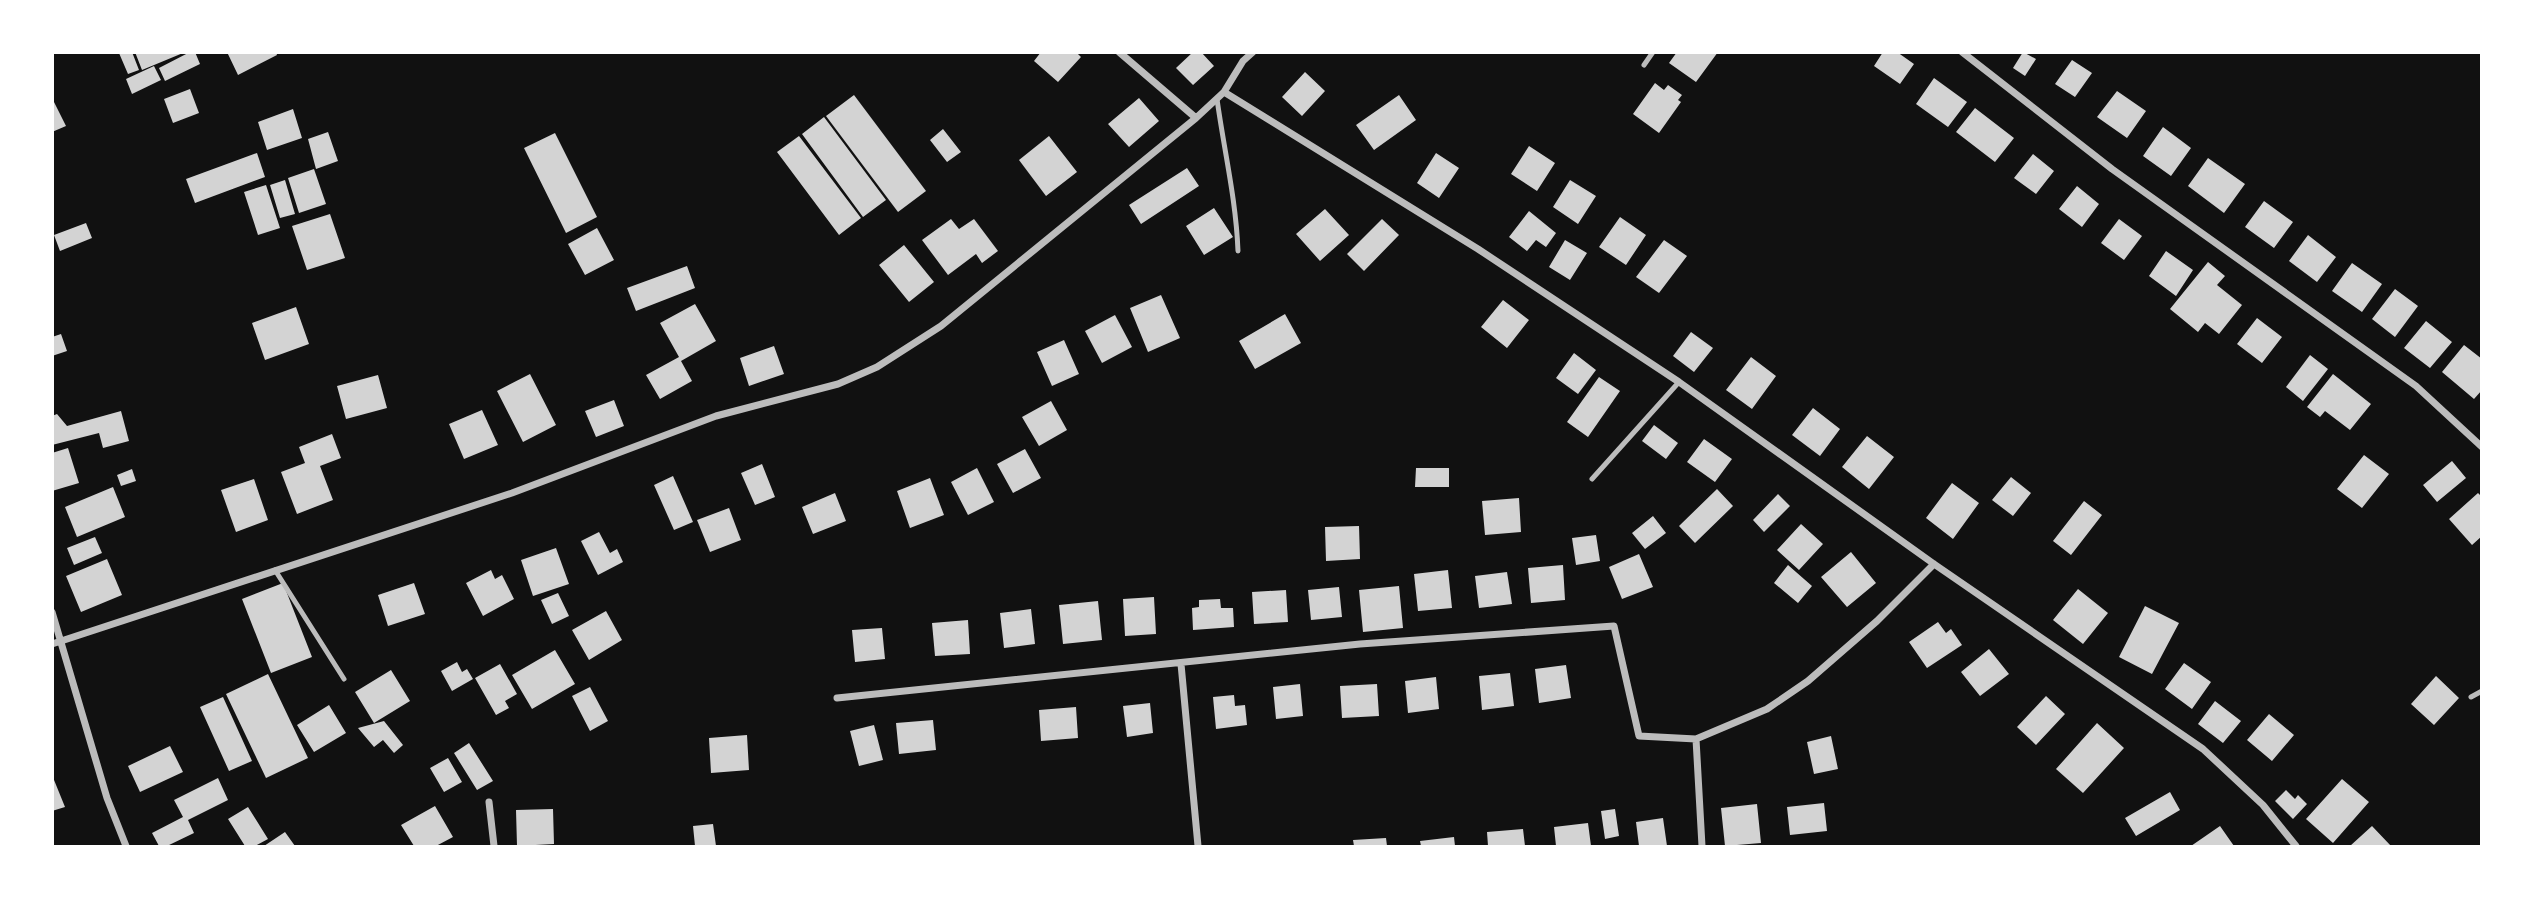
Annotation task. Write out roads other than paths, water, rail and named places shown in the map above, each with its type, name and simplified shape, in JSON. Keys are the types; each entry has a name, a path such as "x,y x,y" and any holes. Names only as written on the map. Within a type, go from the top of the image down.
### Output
{"street":[{"path":"1119,52 1196,118"},
{"path":"52,644 512,492 716,416 838,384 877,367 941,326 1196,118 1224,92 1243,61 1253,52"},
{"path":"1962,52 2112,169 2416,386 2482,447"},
{"path":"1224,92 1478,249 1679,382 1934,564 2203,749 2263,805 2295,846"},
{"path":"837,698 1360,644 1614,626 1639,736 1696,739 1767,709 1808,681 1877,621 1934,564"},
{"path":"52,612 107,798 126,846"},
{"path":"1181,664 1198,846"},
{"path":"1696,739 1702,846"},
{"path":"489,802 494,846"}],"lane":[{"path":"1644,65 1653,52"},
{"path":"1217,99 1227,168 1236,205 1238,251"},
{"path":"1592,479 1679,382"},
{"path":"275,570 344,679"},
{"path":"2471,697 2482,691"}]}
